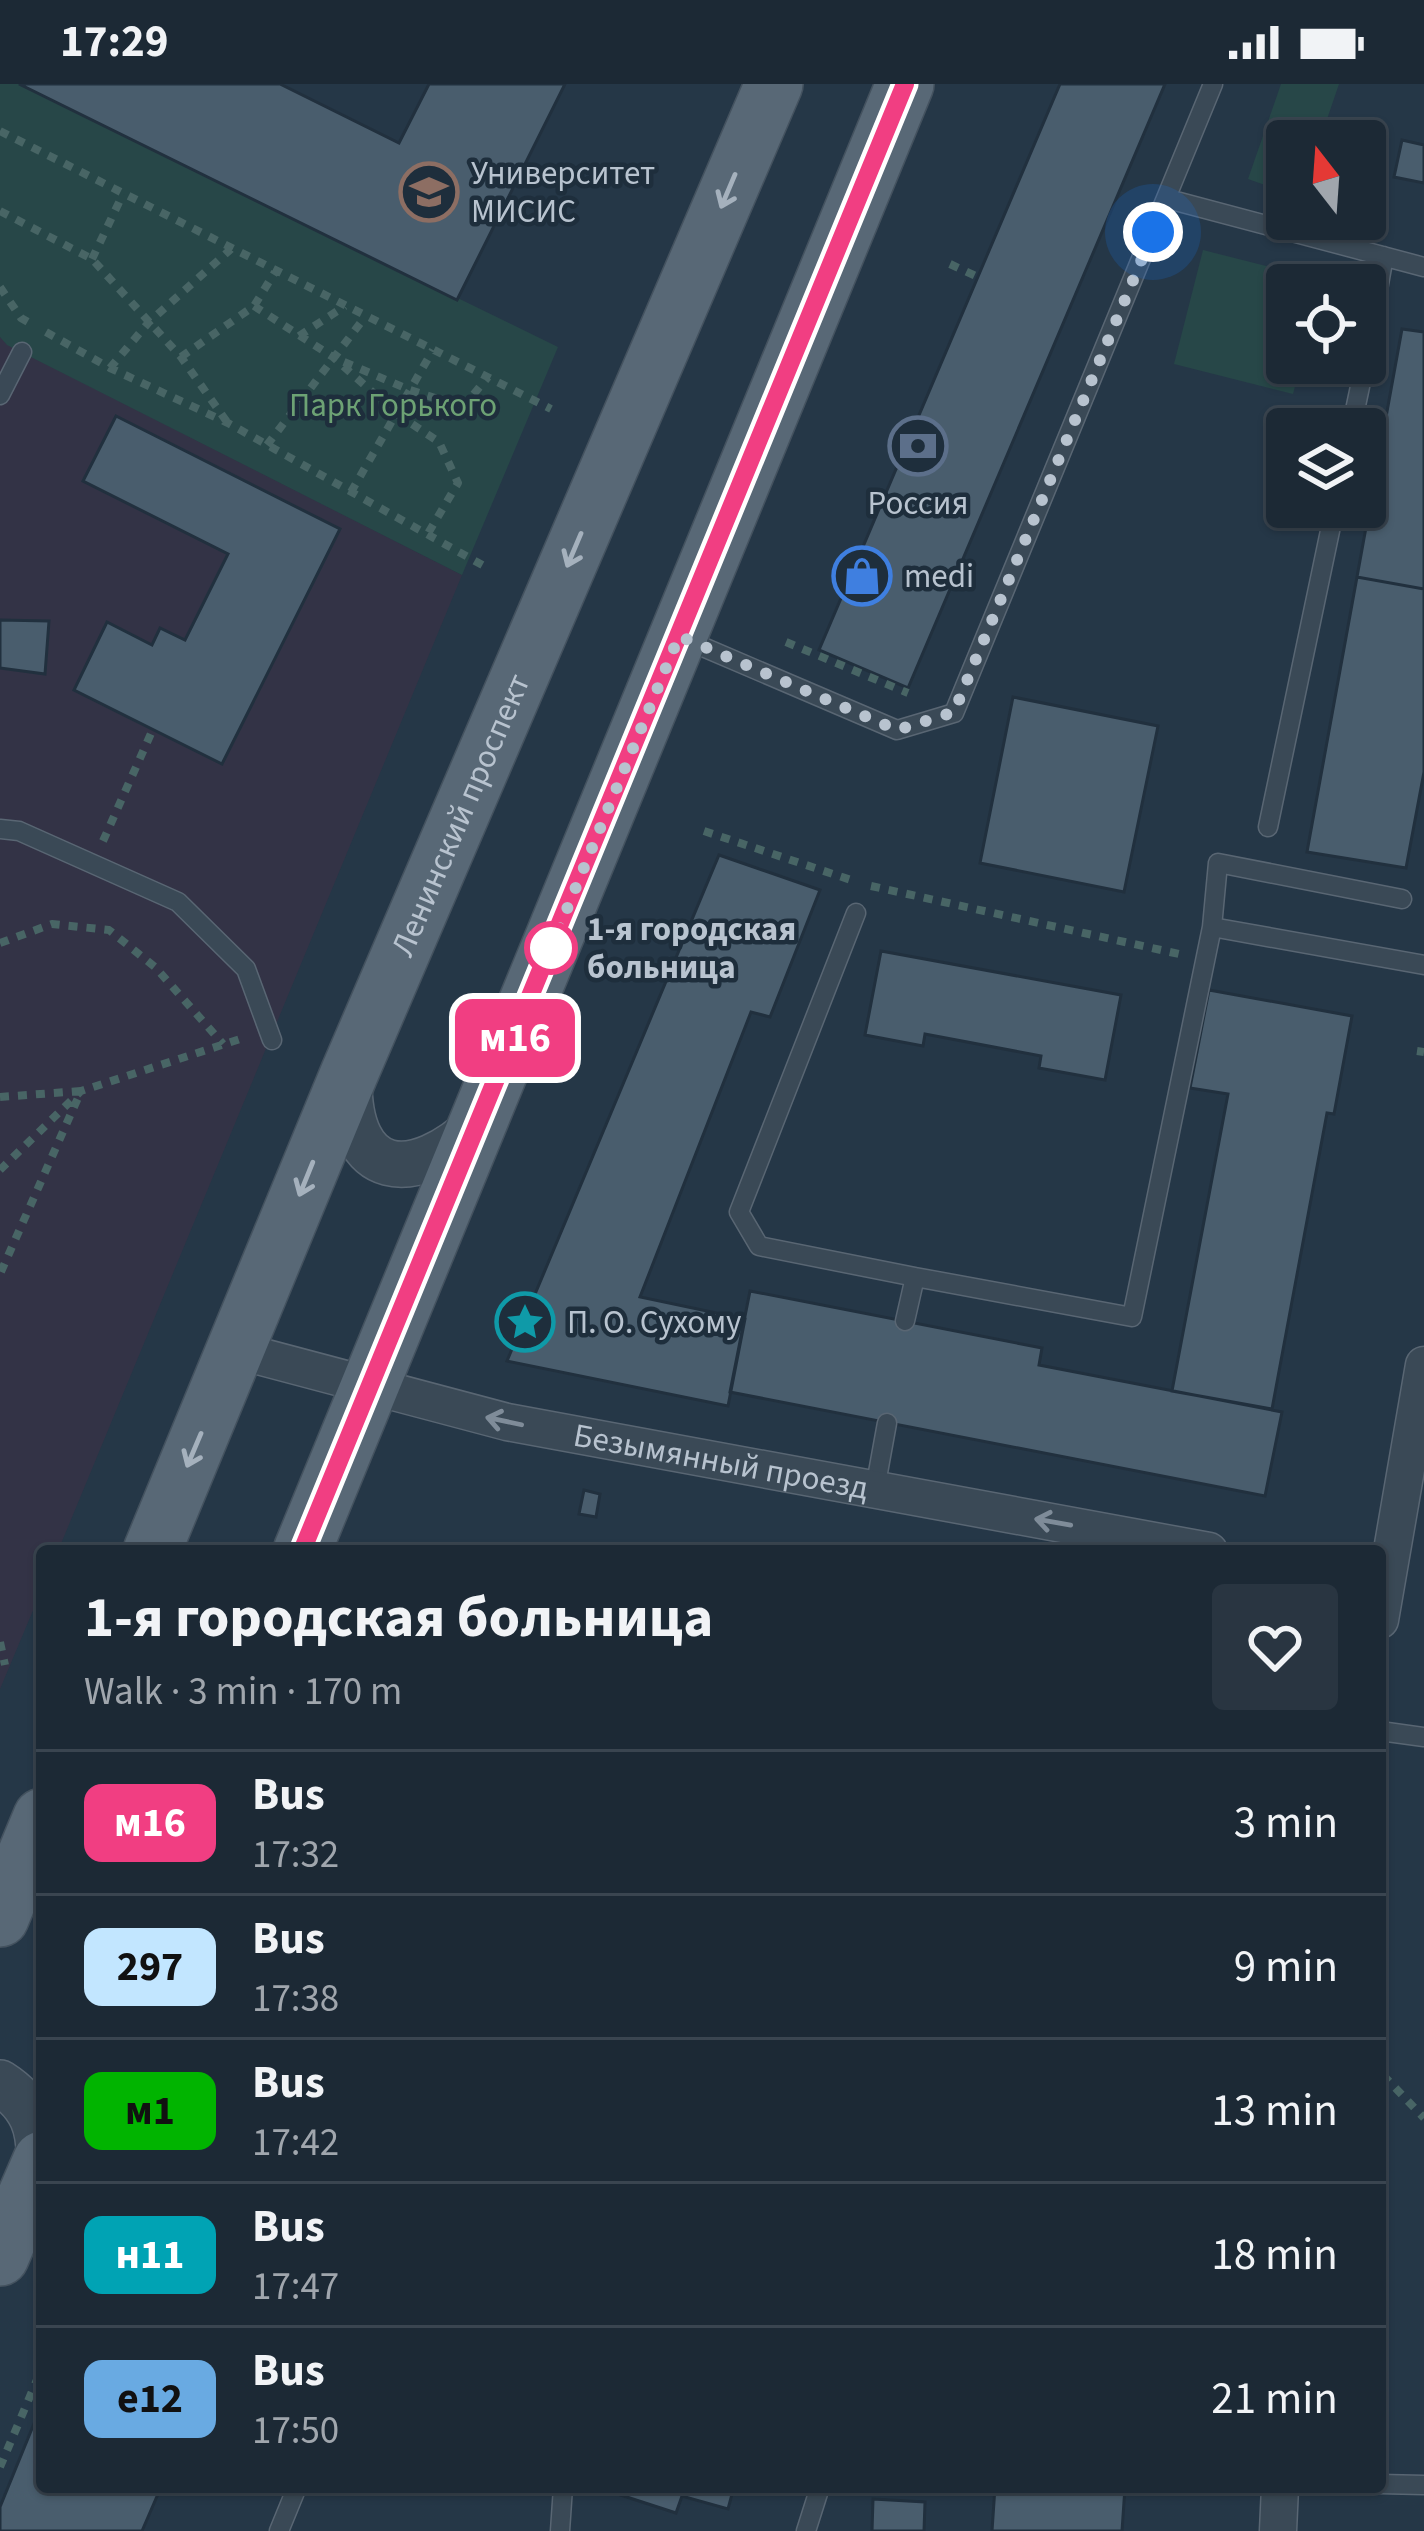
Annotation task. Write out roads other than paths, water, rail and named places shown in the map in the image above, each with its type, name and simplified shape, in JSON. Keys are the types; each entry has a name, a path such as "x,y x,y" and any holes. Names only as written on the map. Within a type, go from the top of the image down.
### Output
{"main road":[{"name":"Ленинский проспект","path":"155,1545 349,1074 774,84"},
{"path":"305,1545 905,84"},
{"path":"0,1918 36,1831"},
{"path":"0,2258 36,2180"}],"street":[{"path":"349,1074 348,1103 355,1135 372,1154 396,1166 431,1160 480,1123"},
{"name":"Безымянный проезд","path":"236,1350 507,1422 1176,1545"},
{"path":"1386,1566 1424,1364"},
{"path":"0,2083 16,2094 36,2124"},
{"path":"1278,2531 1280,2493"}],"lane":[{"path":"679,636 897,730 954,712 1213,84"},
{"path":"1168,199 1424,267"},
{"path":"1383,264 1384,256"},
{"path":"0,395 22,352"},
{"path":"1268,827 1331,528"},
{"path":"0,829 19,831 178,902 246,969 270,1035"},
{"path":"856,913 739,1212 760,1246 1132,1317 1212,927 1218,863 1402,899"},
{"path":"1212,927 1424,965"},
{"path":"905,1321 915,1277"},
{"path":"875,1490 886,1423"},
{"path":"1386,1732 1424,1737"},
{"path":"1386,2484 1424,2485"},
{"path":"279,2531 295,2493"},
{"path":"560,2531 563,2493"},
{"path":"806,2531 818,2493"}],"place":[{"name":"Университет МИСИС","path":"429,192"},
{"name":"Россия","path":"918,446"},
{"name":"medi","path":"862,576"},
{"name":"1-я городская больница","path":"551,948"},
{"name":"П. О. Сухому","path":"525,1322"}],"park label":[{"name":"Парк Горького","path":"393,405"}]}
